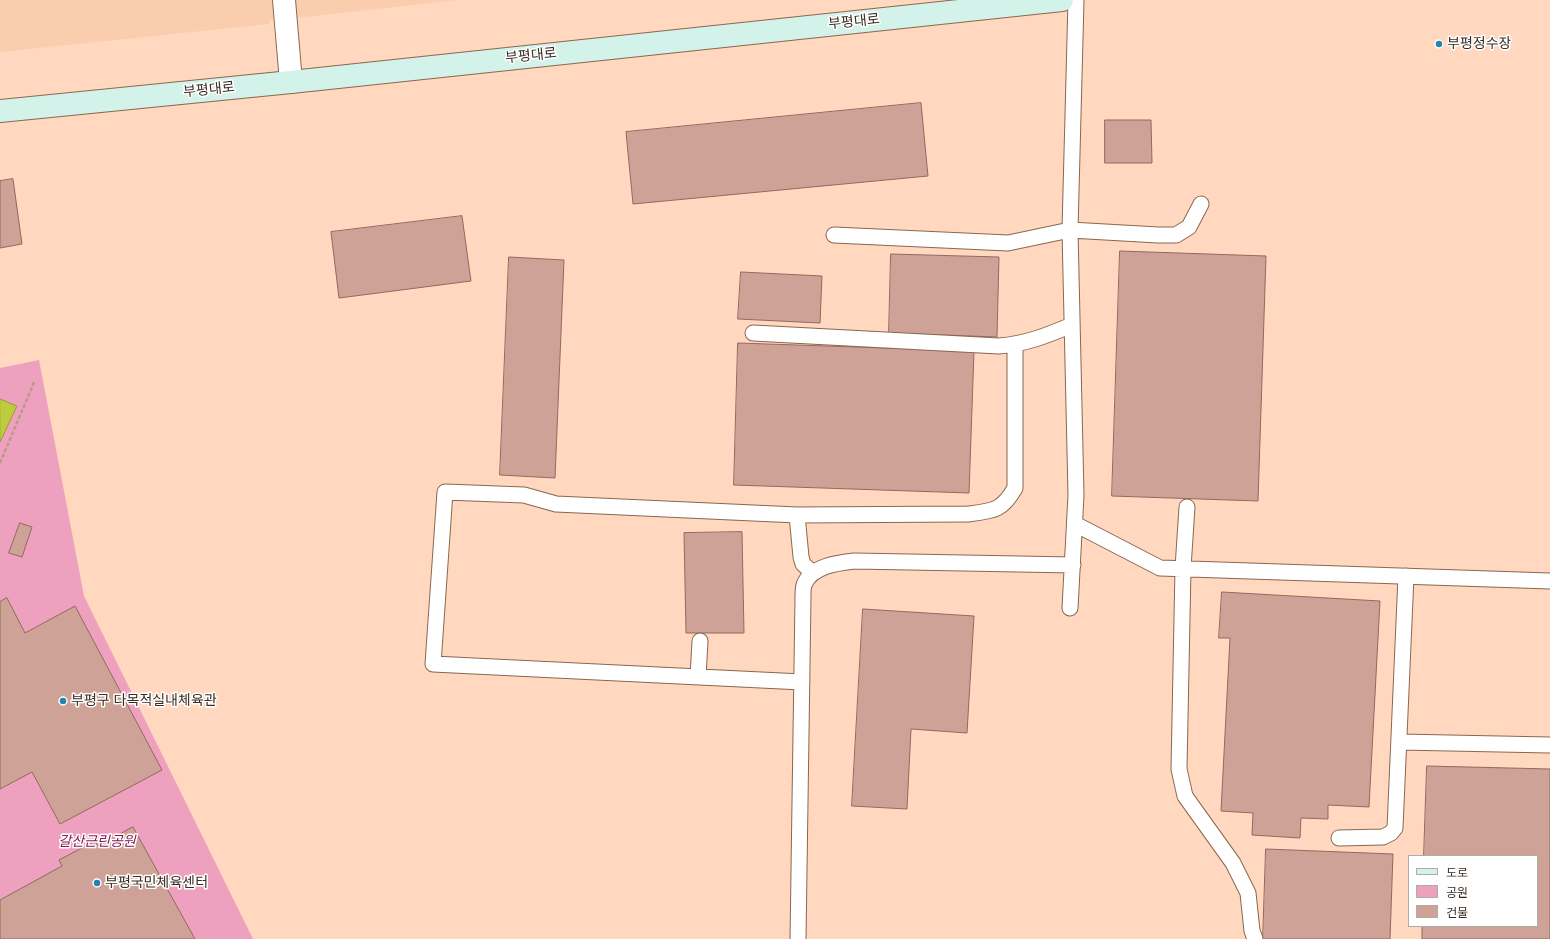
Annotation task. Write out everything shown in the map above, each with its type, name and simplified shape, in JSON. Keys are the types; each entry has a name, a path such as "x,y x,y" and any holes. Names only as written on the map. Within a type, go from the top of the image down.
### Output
{"main road":[{"name":"부평대로","path":"0,111 291,82 1062,0"}],"street":[{"path":"284,0 291,82"}],"lane":[{"path":"1070,608 1076,488 1070,230 1076,0"},
{"path":"834,235 1008,243 1070,230 1176,235 1189,227 1201,204"},
{"path":"753,333 999,346 1015,345 1033,340 1072,325"},
{"path":"802,682 433,664 445,492 524,495 556,504 798,514 968,514 983,512 997,508 1008,501 1015,488 1015,345"},
{"path":"1187,507 1183,568 1179,769 1185,796 1233,863 1248,893 1252,931 1255,939"},
{"path":"798,514 801,557 803,564 813,573"},
{"path":"1075,524 1160,568 1550,580"},
{"path":"798,939 804,584 813,573 833,563 854,561 1073,565"},
{"path":"1339,838 1383,837 1395,828 1406,576"},
{"path":"698,677 700,641"},
{"path":"1399,742 1550,745"}],"path":[{"path":"0,463 35,380"}],"shaded area":[{"path":"0,0 458,0 269,21 269,24 0,52"},
{"path":"0,399 17,406 0,442"}],"green space":[{"name":"갈산근린공원","path":"39,360 84,596 253,939 0,939 0,368"}],"building":[{"path":"921,103 928,176 633,204 626,132"},
{"path":"1105,120 1151,120 1152,163 1105,163"},
{"path":"13,179 22,244 0,248 0,181"},
{"path":"462,216 471,281 339,298 331,232"},
{"path":"1120,251 1266,256 1258,501 1112,496"},
{"path":"891,254 999,257 997,337 889,333"},
{"path":"509,257 564,260 555,478 500,475"},
{"path":"741,272 822,276 820,323 738,319"},
{"path":"738,343 974,351 969,493 734,485"},
{"path":"20,523 32,527 22,557 9,553"},
{"path":"742,532 744,633 686,633 684,533"},
{"path":"1222,592 1380,601 1369,807 1328,805 1328,819 1301,818 1300,838 1252,835 1253,813 1221,811 1230,638 1219,638"},
{"name":"부평구 다목적실내체육관","path":"7,598 25,633 75,606 162,770 60,824 32,772 0,789 0,602"},
{"path":"863,609 974,616 967,733 911,729 907,809 852,806"},
{"path":"1427,766 1550,769 1550,939 1422,939 1422,927 1538,927 1538,855 1424,855"},
{"name":"부평국민체육센터","path":"133,827 195,939 0,939 0,900 62,866 59,860 95,841 98,846"},
{"path":"1266,849 1393,854 1390,939 1263,939"}],"place":[{"name":"부평정수장","path":"1439,44"},
{"name":"부평구 다목적실내체육관","path":"63,701"},
{"name":"부평국민체육센터","path":"97,883"}]}
